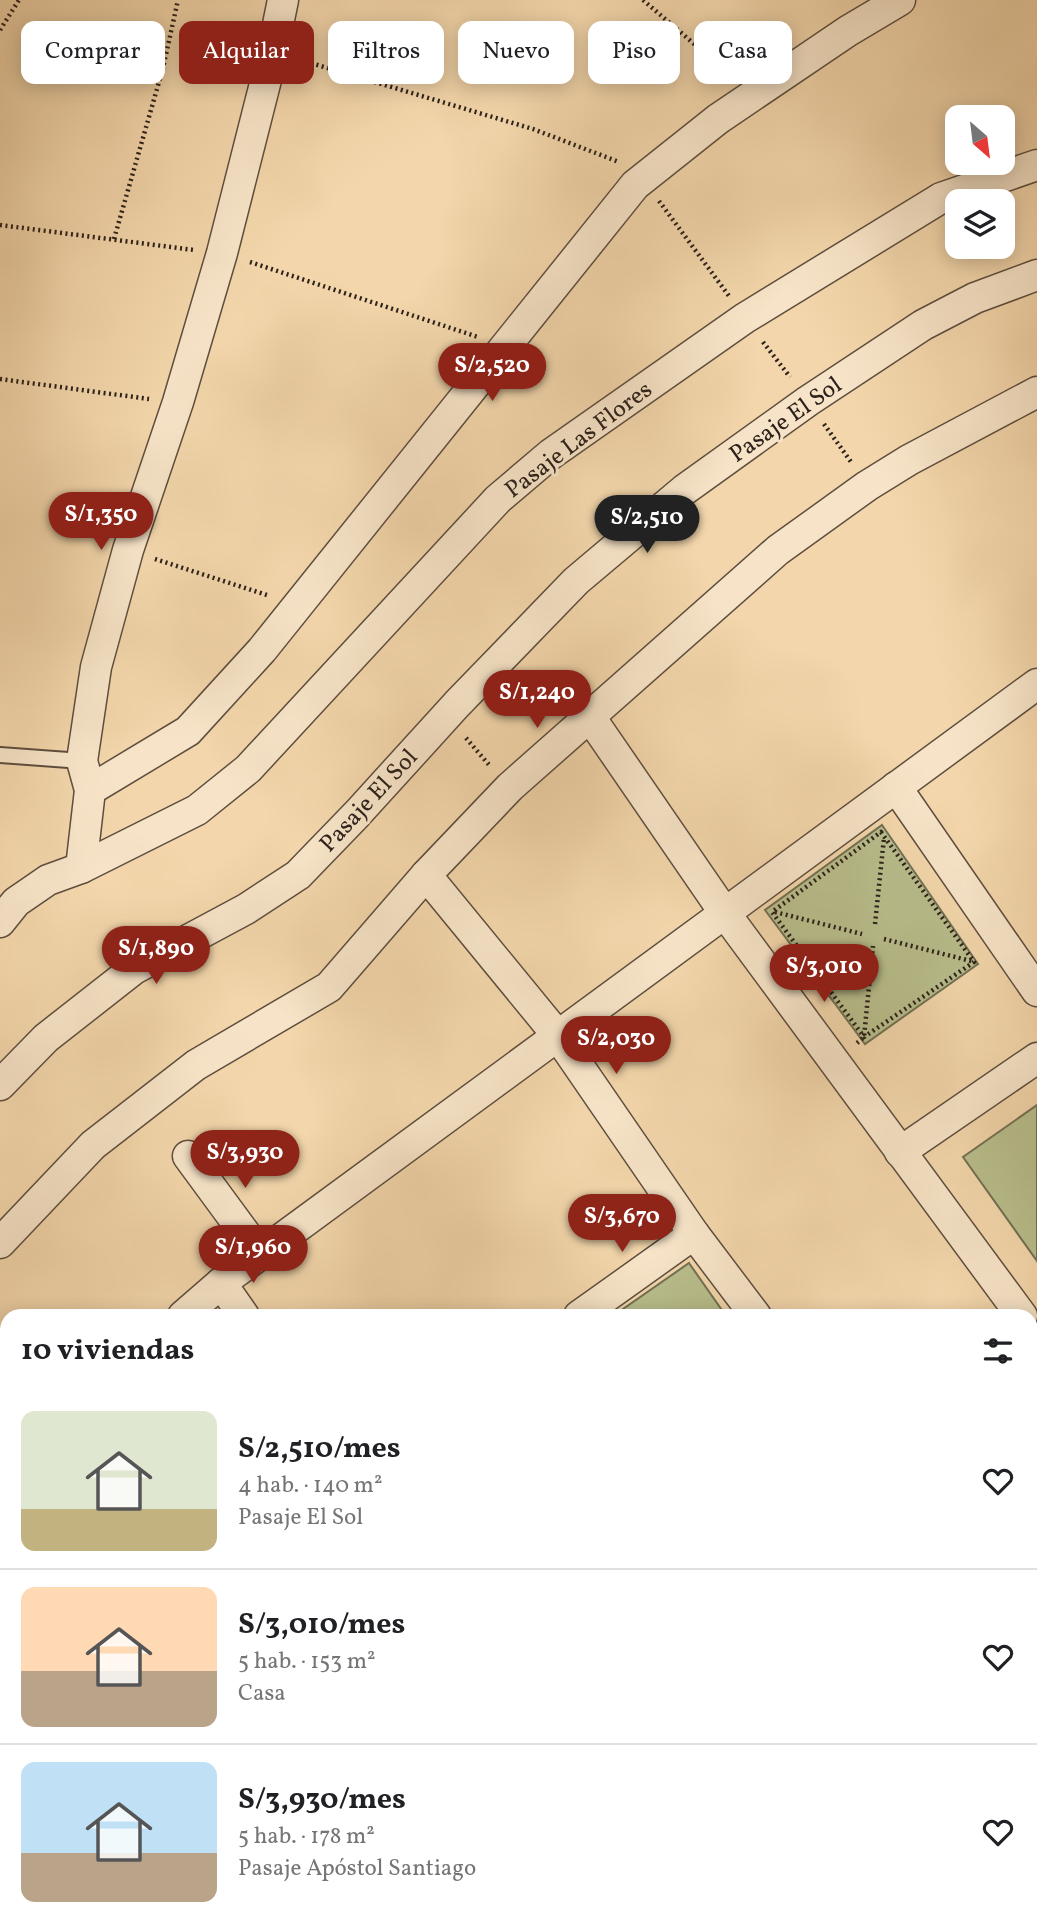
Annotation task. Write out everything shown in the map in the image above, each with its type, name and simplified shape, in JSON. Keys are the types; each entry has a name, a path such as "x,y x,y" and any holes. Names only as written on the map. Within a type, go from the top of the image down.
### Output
{"street":[{"path":"279,21 283,0"},
{"path":"90,790 188,731 262,650 635,185 718,119 848,31 900,0"},
{"path":"82,868 90,790 82,761 96,667 128,550 178,402 222,253 265,84"},
{"name":"Pasaje Las Flores","path":"0,922 16,902 48,880 82,868 197,810 248,769 498,499 551,454 745,318 941,198 1037,165"},
{"name":"Pasaje El Sol","path":"0,1085 46,1038 134,969 246,909 298,875 576,581 684,490 808,401 923,325 975,298 1037,275"},
{"path":"0,1244 93,1145 196,1065 329,987 426,874 510,787 778,550 867,486 909,460 1037,392"},
{"path":"191,1309 221,1283 558,1036 733,923 896,787 1037,684"},
{"path":"590,717 733,923 1017,1309"},
{"path":"896,787 1037,991"},
{"path":"426,874 558,1036 694,1234 752,1309"},
{"path":"900,1152 1037,1058"},
{"path":"188,1156 260,1254"},
{"path":"589,1309 694,1234"},
{"path":"221,1283 239,1309"}],"lane":[{"path":"0,755 82,761"}],"path":[{"path":"0,30 19,0"},
{"path":"114,239 163,68 177,0"},
{"path":"643,0 721,67 736,62 766,86"},
{"path":"314,64 533,129 649,173"},
{"path":"0,225 222,253 505,346"},
{"path":"0,379 178,402"},
{"path":"128,550 297,605"},
{"path":"457,704 449,734 462,734 510,787"},
{"path":"884,836 915,815"},
{"path":"733,923 772,912 881,832 974,962"},
{"path":"875,924 884,836"},
{"path":"772,912 862,934"},
{"path":"772,912 864,1037"},
{"path":"884,939 974,962"},
{"path":"833,1060 1003,943"},
{"path":"864,1037 873,946"}],"green space":[{"path":"882,825 978,964 865,1044 765,910"},
{"path":"1037,1105 1037,1261 963,1157"},
{"path":"689,1263 721,1309 623,1309"}]}
